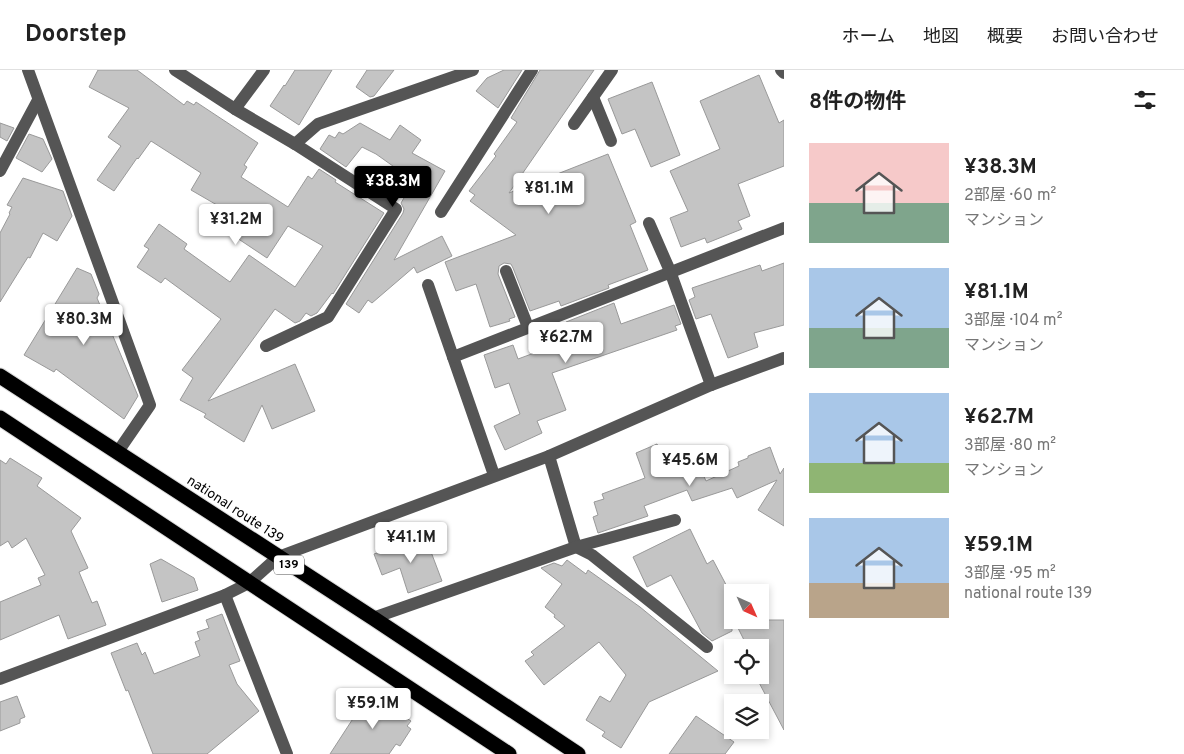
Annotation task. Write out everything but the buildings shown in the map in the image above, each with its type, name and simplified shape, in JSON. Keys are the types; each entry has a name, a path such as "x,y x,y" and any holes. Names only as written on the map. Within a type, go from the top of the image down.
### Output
{"highway":[{"name":"national route 139","path":"0,376 374,618 578,754"},
{"name":"139","path":"0,418 509,754"}],"street":[{"path":"28,70 150,405 117,453"},
{"path":"175,70 396,209 328,317 266,346"},
{"path":"235,109 264,70"},
{"path":"295,144 318,124 472,70"},
{"path":"441,212 532,70"},
{"path":"574,124 612,70"},
{"path":"781,70 784,73"},
{"path":"593,97 612,141"},
{"path":"0,171 38,100"},
{"path":"649,223 670,272 711,385"},
{"path":"453,357 784,228"},
{"path":"506,271 528,327"},
{"path":"428,285 494,475"},
{"path":"0,679 226,595 249,583 278,557 549,456 711,385 784,358"},
{"path":"549,456 576,547 592,555 707,647"},
{"path":"374,618 576,547 675,520"},
{"path":"226,595 287,754"}]}
